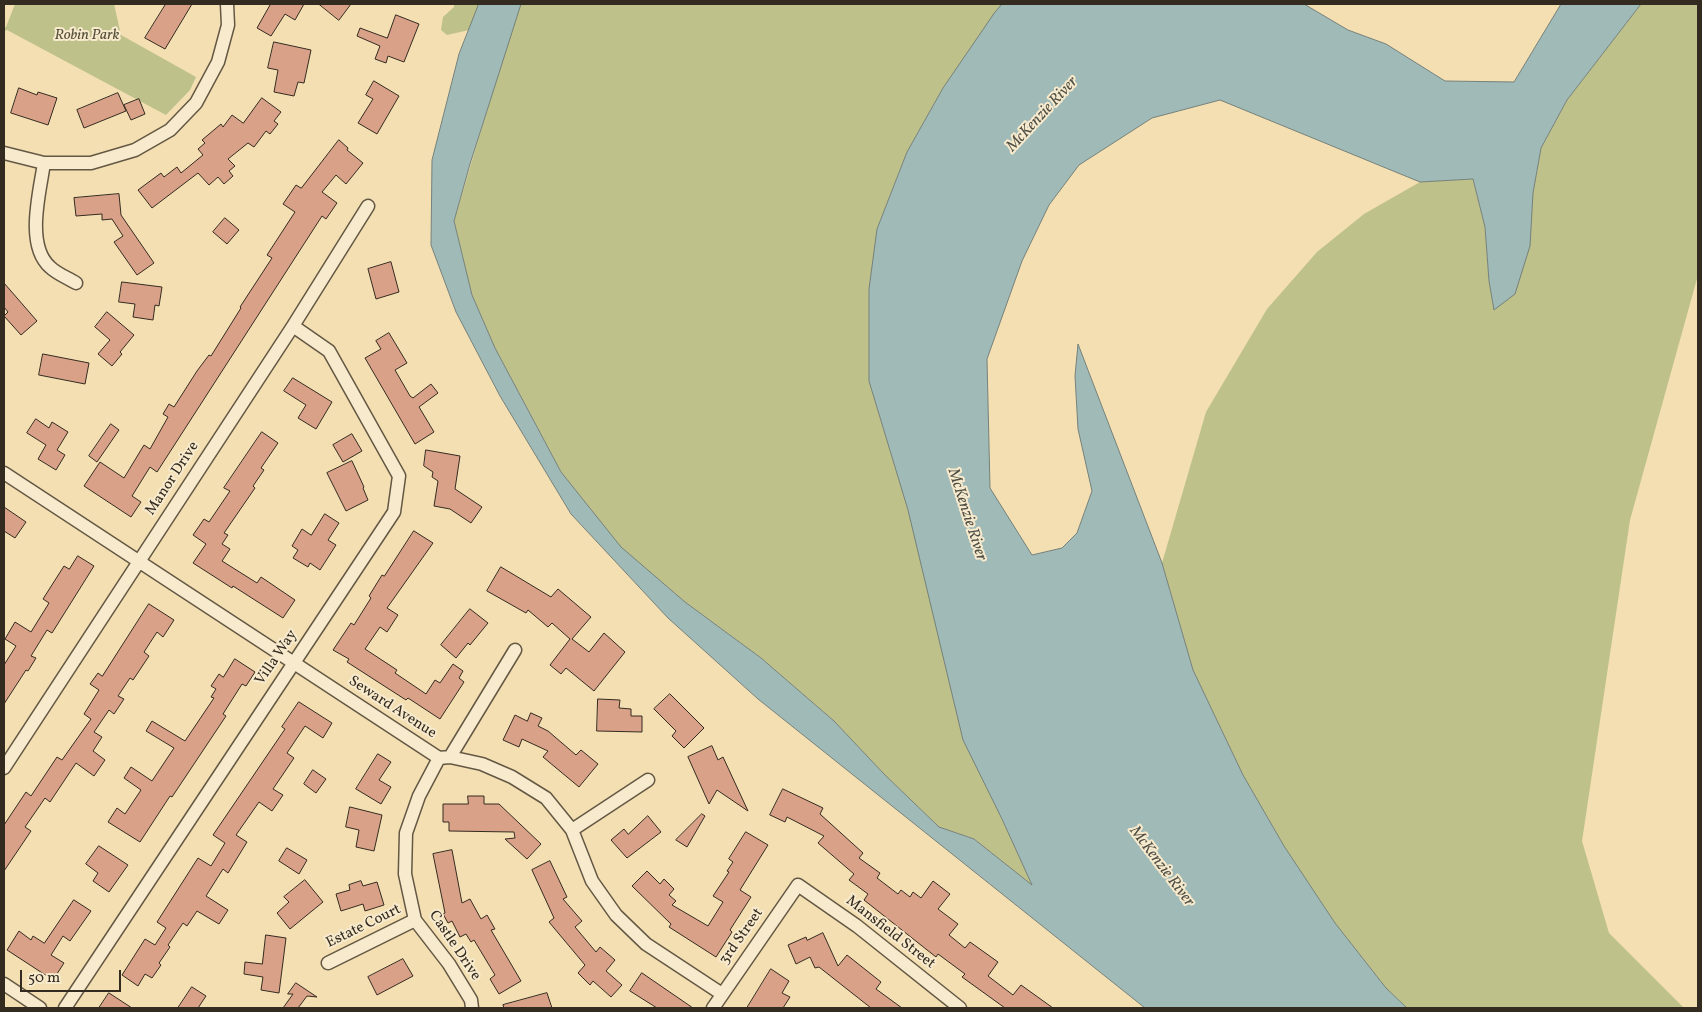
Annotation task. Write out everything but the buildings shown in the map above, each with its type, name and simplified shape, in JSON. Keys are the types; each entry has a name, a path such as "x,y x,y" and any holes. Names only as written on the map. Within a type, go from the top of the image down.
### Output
{"street":[{"path":"4,152 44,163 91,163 135,150 170,130 196,103 218,62 228,25 227,4"},
{"path":"44,163 35,226 40,254 49,267 76,283"},
{"name":"Manor Drive","path":"4,768 293,326 368,206"},
{"name":"Villa Way","path":"65,1008 394,512 399,476 329,351 293,326"},
{"name":"Seward Avenue","path":"4,473 138,562 444,758 482,764 512,777 546,798 572,830 592,881 616,916 646,944 722,994"},
{"name":"Castle Drive","path":"472,1008 471,1000 449,964 415,920 406,874 406,833 419,796 515,650"},
{"path":"572,830 648,780"},
{"name":"3rd Street","path":"713,1008 798,884"},
{"name":"Mansfield Street","path":"798,884 857,926 960,1008"},
{"name":"Estate Court","path":"328,963 415,920"},
{"path":"4,984 40,1008"}],"green space":[{"name":"Robin Park","path":"15,4 114,4 121,35 196,77 190,90 166,115 7,30 4,31"},
{"path":"454,4 483,4 469,30 447,35 441,30 443,17 454,7"},
{"path":"521,4 1002,4 943,88 907,152 877,229 869,381 1002,819 1033,886 974,839 939,827 884,774 834,721 761,658 685,602 620,547 561,472 495,348 472,295 454,221"},
{"path":"1641,4 1698,4 1698,275 1630,520 1582,841 1609,933 1684,1008 1407,1008 1386,988 1335,923 1284,846 1243,775 1193,670 1162,563 1206,412 1267,309 1317,252 1364,214 1420,182 1473,179 1485,227 1489,281 1495,310 1533,193 1541,148 1567,100"}],"water":[{"name":"McKenzie River","path":"479,4 521,4 470,164 454,221 472,295 495,348 561,472 621,547 685,602 761,658 834,721 884,774 939,827 974,839 1032,885 963,740 908,510 869,381 869,289 877,229 907,152 943,88 995,12 1002,4 1304,4 1348,30 1386,44 1445,81 1514,82 1561,4 1641,4 1567,100 1541,148 1533,193 1530,246 1515,294 1494,310 1489,281 1485,227 1473,179 1420,182 1220,100 1152,118 1079,165 1049,205 1022,261 987,359 990,488 1032,555 1062,548 1077,533 1092,491 1078,429 1075,376 1078,344 1162,563 1193,670 1243,775 1284,846 1335,923 1386,988 1407,1008 1145,1008 758,699 668,618 571,514 500,396 456,312 431,245 432,160 459,54"}]}
